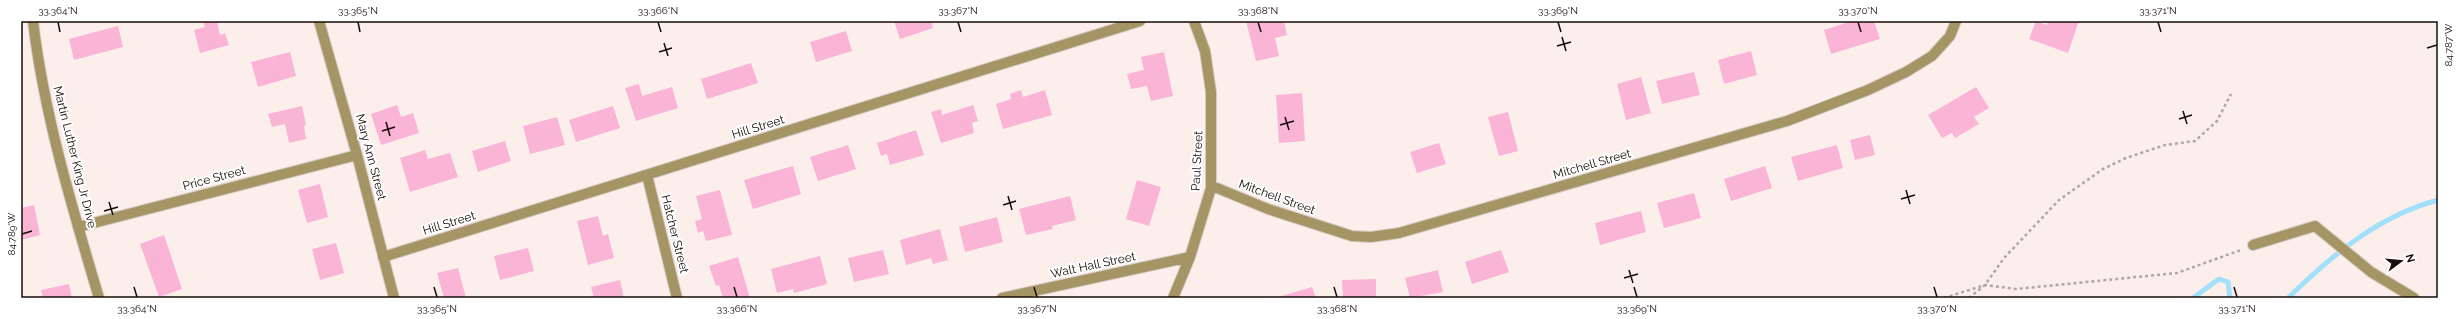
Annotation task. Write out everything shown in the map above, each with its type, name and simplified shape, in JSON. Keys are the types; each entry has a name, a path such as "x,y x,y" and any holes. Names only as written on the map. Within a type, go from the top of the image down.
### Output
{"street":[{"name":"Martin Luther King Jr Drive","path":"33,21 36,52 54,138 99,298"},
{"name":"Hill Street","path":"383,257 1140,21"},
{"name":"Paul Street","path":"1173,298 1190,257 1211,188 1211,92 1205,52 1194,21"},
{"name":"Mitchell Street","path":"1211,188 1217,188 1268,210 1352,236 1371,237 1399,233 1786,121 1868,90 1906,72 1932,56 1950,36 1956,21"},
{"name":"Mary Ann Street","path":"320,22 357,155 394,298"},
{"name":"Price Street","path":"78,227 357,155"},
{"name":"Hatcher Street","path":"647,175 677,298"},
{"path":"2253,245 2315,226 2371,272 2414,298"},
{"name":"Walt Hall Street","path":"1002,298 1190,257"}],"path":[{"path":"1969,298 1985,285 2004,258 2059,200 2103,169 2126,158 2165,145 2196,141 2217,121 2231,94"},
{"path":"1944,298 1985,285 2016,289 2177,272 2253,245"}],"building":[{"path":"203,21 217,21 220,35 225,33 229,45 200,53 194,30 205,27"},
{"path":"894,21 931,21 933,28 900,39"},
{"path":"1246,21 1284,21 1287,35 1275,38 1279,56 1256,61"},
{"path":"1852,21 1874,21 1880,39 1831,54 1824,30"},
{"path":"2036,21 2047,25 2048,21 2079,21 2068,53 2029,39"},
{"path":"118,26 123,47 74,60 69,39"},
{"path":"846,31 852,51 816,62 810,42"},
{"path":"1751,51 1757,75 1724,84 1718,60"},
{"path":"290,52 296,76 258,87 251,62"},
{"path":"1164,52 1173,96 1151,101 1147,86 1131,89 1127,74 1144,70 1141,57"},
{"path":"751,63 758,83 707,99 701,79"},
{"path":"1694,72 1700,95 1662,104 1656,81"},
{"path":"1641,77 1651,113 1626,120 1617,84"},
{"path":"639,84 642,96 672,87 678,108 636,121 625,88"},
{"path":"1976,87 1989,108 1974,117 1979,124 1955,138 1952,133 1942,138 1928,115"},
{"path":"1021,90 1023,97 1045,90 1052,115 1003,129 996,104 1011,99 1010,94"},
{"path":"1302,93 1305,141 1279,143 1276,95"},
{"path":"397,105 401,117 413,113 419,133 381,145 371,114"},
{"path":"973,105 978,121 972,123 974,133 941,143 931,112 941,109 942,115"},
{"path":"302,106 306,125 304,126 306,139 289,143 285,124 272,127 268,114"},
{"path":"613,106 620,128 576,142 569,120"},
{"path":"1508,112 1518,151 1499,156 1488,117"},
{"path":"557,117 565,145 530,154 523,126"},
{"path":"916,130 924,155 890,165 887,154 881,156 877,143"},
{"path":"1870,135 1875,155 1855,160 1850,140"},
{"path":"505,141 511,161 478,172 472,151"},
{"path":"1439,143 1446,164 1417,173 1410,152"},
{"path":"848,145 856,169 818,181 810,157"},
{"path":"1837,145 1843,168 1798,181 1791,157"},
{"path":"425,150 428,159 450,153 458,177 410,192 400,158"},
{"path":"793,166 801,194 753,209 744,180"},
{"path":"1765,166 1772,188 1731,201 1724,179"},
{"path":"1137,180 1161,187 1149,226 1126,219"},
{"path":"320,184 328,217 307,223 298,190"},
{"path":"720,190 732,235 706,241 703,231 698,233 695,221 702,219 696,196"},
{"path":"1694,193 1701,218 1664,228 1657,203"},
{"path":"1070,196 1076,220 1052,226 1053,229 1026,235 1019,209"},
{"path":"34,205 40,235 21,240 21,208"},
{"path":"1641,211 1646,232 1600,245 1595,223"},
{"path":"598,216 603,236 608,234 614,258 588,265 577,221"},
{"path":"997,217 1003,242 965,252 959,227"},
{"path":"940,229 948,260 933,264 931,258 906,265 900,240"},
{"path":"164,235 182,289 159,297 140,244"},
{"path":"336,243 344,273 320,280 312,249"},
{"path":"528,248 534,271 500,280 494,256"},
{"path":"883,250 889,274 854,282 848,258"},
{"path":"1501,250 1509,272 1472,284 1465,262"},
{"path":"820,256 827,284 794,293 793,289 777,293 771,269"},
{"path":"738,257 750,298 723,298 719,285 716,286 709,266"},
{"path":"458,268 466,298 444,298 437,273"},
{"path":"1438,270 1443,292 1410,298 1405,278"},
{"path":"1376,279 1376,298 1343,298 1342,280"},
{"path":"620,280 624,298 594,298 591,287"},
{"path":"69,284 72,298 43,298 41,290"},
{"path":"1312,287 1316,298 1275,298"}],"waterway":[{"path":"2288,298 2321,267 2357,239 2395,216 2438,200"},
{"path":"2193,298 2219,279 2228,282 2230,298"}]}
